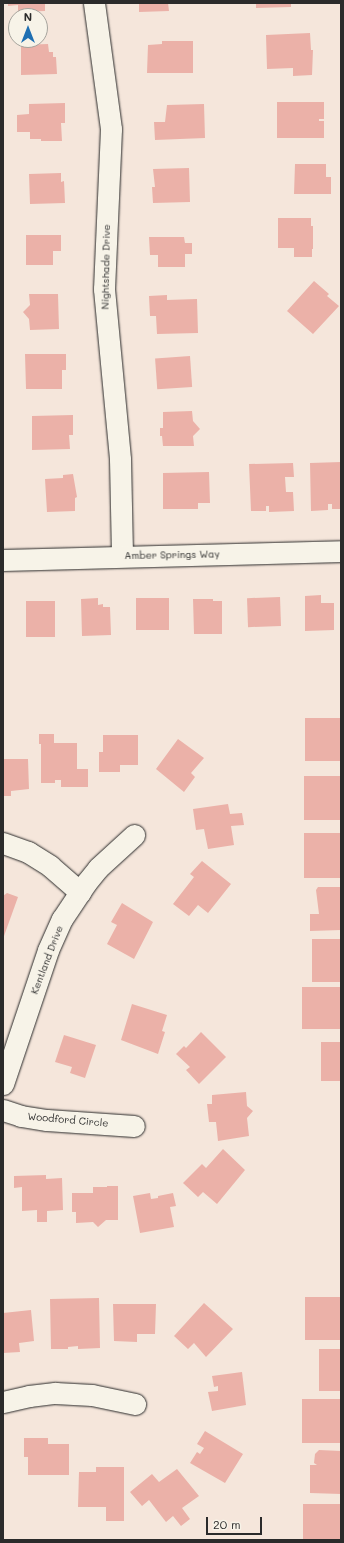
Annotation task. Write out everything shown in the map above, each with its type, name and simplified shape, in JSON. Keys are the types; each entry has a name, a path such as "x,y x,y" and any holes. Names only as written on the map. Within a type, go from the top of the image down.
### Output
{"street":[{"name":"Nightshade Drive","path":"94,3 111,129 104,289 120,459 122,556"},
{"name":"Amber Springs Way","path":"3,560 341,551"},
{"name":"Kentland Drive","path":"3,1084 48,950 62,919 80,892 111,854 134,835"},
{"path":"3,843 28,852 50,866 80,892"},
{"name":"Woodford Circle","path":"3,1110 21,1116 47,1120 134,1126"},
{"path":"3,1402 29,1396 55,1393 92,1395 135,1404"}],"building":[{"path":"8,3 45,3 45,8 18,8 18,5 8,6"},
{"path":"139,3 168,3 169,11 139,12"},
{"path":"256,3 291,3 291,7 256,8"},
{"path":"310,33 311,50 313,50 312,75 293,76 293,68 267,69 266,35"},
{"path":"162,41 193,41 193,73 147,73 148,45 162,44"},
{"path":"48,44 49,52 53,52 53,57 56,57 57,74 21,75 21,48 48,48"},
{"path":"277,102 324,102 324,119 319,119 319,121 324,121 324,138 277,138"},
{"path":"65,103 65,123 61,123 62,141 41,141 41,139 30,139 30,132 17,132 17,115 29,114 29,104"},
{"path":"204,104 205,138 155,140 154,122 165,122 167,105"},
{"path":"295,164 326,164 326,177 331,177 331,194 294,194"},
{"path":"189,168 190,202 153,203 152,187 155,187 153,169"},
{"path":"61,173 61,182 64,181 65,203 30,204 29,174"},
{"path":"278,218 311,218 311,226 313,226 312,257 294,257 294,248 278,248"},
{"path":"26,235 61,235 61,251 53,251 53,265 26,265"},
{"path":"149,237 184,237 185,243 192,243 192,254 185,254 185,267 158,267 158,255 150,255"},
{"path":"314,281 329,294 327,296 339,306 313,334 287,311"},
{"path":"29,294 58,294 59,329 30,330 29,319 23,312 30,305"},
{"path":"167,295 167,300 197,299 198,333 157,334 156,316 150,316 149,296"},
{"path":"25,354 66,354 66,370 62,370 62,389 26,389"},
{"path":"190,356 192,387 157,389 155,358"},
{"path":"192,411 193,421 200,429 193,436 194,446 163,446 162,436 160,436 160,428 163,428 163,412"},
{"path":"73,415 73,435 69,435 70,449 32,450 32,416"},
{"path":"341,462 341,509 332,509 332,504 328,504 328,510 311,511 310,463"},
{"path":"293,463 294,477 285,477 286,492 293,492 294,511 269,512 269,506 266,506 266,511 251,511 249,464"},
{"path":"209,472 210,503 198,503 198,509 163,509 163,473"},
{"path":"73,474 77,497 75,498 75,511 47,512 45,479 63,478 63,475"},
{"path":"321,595 321,603 334,603 334,630 305,631 305,596"},
{"path":"280,597 281,626 248,627 247,598"},
{"path":"98,598 98,605 103,604 103,607 110,607 111,635 82,636 81,599"},
{"path":"136,598 169,598 169,630 136,630"},
{"path":"193,599 213,599 213,601 222,601 222,634 194,634"},
{"path":"26,601 55,601 55,637 26,637"},
{"path":"305,718 341,718 341,761 305,761"},
{"path":"39,734 54,734 54,743 77,743 77,769 88,769 88,787 61,787 61,780 55,780 55,783 41,783 41,744 39,744"},
{"path":"103,735 138,735 138,765 120,765 120,772 99,772 99,752 103,752"},
{"path":"178,739 204,758 191,773 195,777 184,792 156,769"},
{"path":"3,759 28,759 29,789 11,791 11,796 3,796"},
{"path":"304,776 341,776 341,820 304,820"},
{"path":"228,804 230,814 242,813 244,825 231,826 234,845 208,849 204,829 196,830 193,809"},
{"path":"304,833 341,833 341,878 304,878"},
{"path":"202,861 231,884 208,913 198,905 189,916 173,904 194,877 190,874"},
{"path":"318,887 341,887 341,930 310,931 310,914 319,914 316,890"},
{"path":"7,893 18,897 4,936 3,896"},
{"path":"122,903 153,922 134,959 107,944 117,925 111,922"},
{"path":"312,939 341,939 341,982 312,982"},
{"path":"302,987 341,987 341,1029 302,1029"},
{"path":"132,1004 167,1015 162,1031 165,1032 158,1054 121,1040"},
{"path":"201,1032 226,1057 199,1084 186,1070 190,1067 176,1054 184,1046 186,1048"},
{"path":"64,1035 96,1045 85,1078 70,1073 72,1067 55,1062"},
{"path":"321,1042 341,1042 341,1081 321,1081"},
{"path":"246,1092 247,1106 253,1111 247,1118 249,1136 218,1141 216,1122 209,1122 207,1104 212,1104 212,1095"},
{"path":"223,1149 245,1170 217,1204 203,1192 198,1197 183,1183 202,1164 206,1168"},
{"path":"46,1175 46,1179 62,1178 63,1210 47,1211 47,1222 37,1222 37,1210 22,1211 22,1187 14,1188 14,1176"},
{"path":"118,1186 118,1220 106,1220 98,1227 93,1222 76,1223 76,1212 72,1212 72,1193 93,1193 93,1187"},
{"path":"150,1193 151,1199 173,1193 176,1206 170,1207 174,1227 140,1233 133,1196"},
{"path":"305,1297 341,1297 341,1340 305,1340"},
{"path":"99,1298 100,1348 78,1349 78,1346 68,1347 68,1349 51,1349 50,1299"},
{"path":"204,1303 233,1329 206,1357 194,1343 188,1349 174,1336"},
{"path":"113,1304 156,1304 155,1334 137,1334 137,1342 114,1341"},
{"path":"31,1310 34,1341 19,1343 20,1352 3,1353 3,1313"},
{"path":"319,1349 341,1349 341,1391 319,1391"},
{"path":"242,1372 246,1405 212,1411 208,1392 218,1391 218,1386 214,1387 212,1376"},
{"path":"302,1399 341,1399 341,1443 302,1443"},
{"path":"205,1431 243,1454 225,1483 190,1463 197,1452 200,1454 204,1448 197,1444"},
{"path":"24,1438 48,1438 48,1444 69,1444 69,1475 28,1475 28,1457 24,1457"},
{"path":"319,1450 341,1451 341,1494 310,1493 310,1465 317,1465 314,1463 315,1454"},
{"path":"96,1467 124,1467 124,1521 106,1521 106,1507 78,1507 79,1472 96,1472"},
{"path":"177,1469 199,1496 182,1508 190,1519 181,1526 173,1516 166,1522 149,1500 142,1506 130,1492 152,1474 159,1482"},
{"path":"303,1504 341,1504 341,1540 303,1540"}]}
